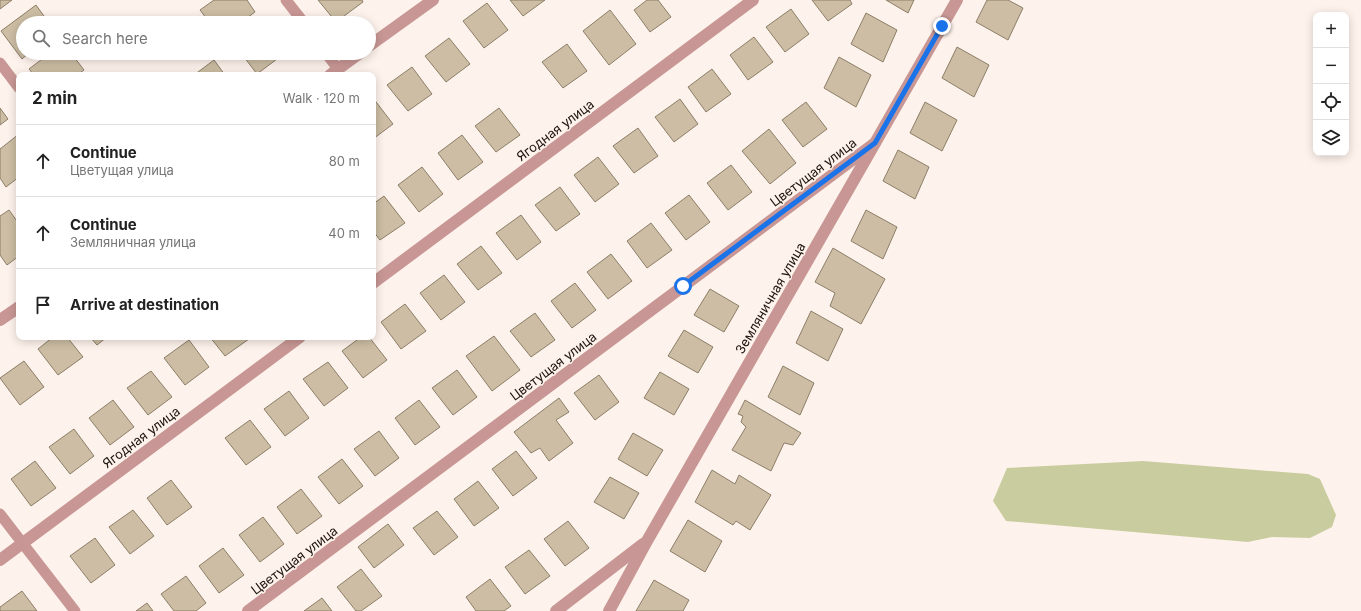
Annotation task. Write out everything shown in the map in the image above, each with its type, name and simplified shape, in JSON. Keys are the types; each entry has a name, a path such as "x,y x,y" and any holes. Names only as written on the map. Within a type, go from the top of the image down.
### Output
{"street":[{"path":"376,41 433,0"},
{"name":"Ягодная улица","path":"376,280 753,0"},
{"name":"Земляничная улица","path":"609,611 647,541 957,0"},
{"path":"334,72 350,60"},
{"name":"Цветущая улица","path":"248,611 875,143"},
{"path":"0,320 16,309"},
{"name":"Ягодная улица","path":"0,560 296,340"},
{"path":"556,611 647,541"}],"lane":[{"path":"286,0 299,16"},
{"path":"329,60 334,72"},
{"path":"0,63 16,84"},
{"path":"0,514 75,611"}],"green space":[{"path":"1143,461 1308,474 1320,479 1336,515 1332,527 1310,538 1272,537 1248,542 1006,521 993,501 1007,468"}],"building":[{"path":"0,0 12,0 0,9"},
{"path":"214,0 247,0 255,12 250,16 205,16 200,10"},
{"path":"318,0 362,0 363,2 344,16 331,16"},
{"path":"510,0 545,0 523,16"},
{"path":"647,0 658,0 671,17 650,32 634,10"},
{"path":"812,0 850,0 852,4 828,21"},
{"path":"886,0 914,0 908,13"},
{"path":"987,0 1008,0 1023,8 1008,40 976,22"},
{"path":"487,3 508,30 484,48 463,21"},
{"path":"36,5 44,16 21,16"},
{"path":"791,9 809,34 785,52 766,27"},
{"path":"610,10 636,44 609,65 583,31"},
{"path":"866,13 897,30 883,62 851,44"},
{"path":"16,20 16,51 1,31"},
{"path":"754,37 773,62 748,80 730,55"},
{"path":"449,38 470,64 446,82 425,56"},
{"path":"567,44 587,71 563,88 542,62"},
{"path":"957,47 989,65 974,97 942,78"},
{"path":"839,57 871,75 856,107 824,88"},
{"path":"41,60 76,60 84,70 81,72 32,72 29,69"},
{"path":"214,60 223,72 198,72"},
{"path":"246,60 276,60 260,72 255,72"},
{"path":"412,67 432,94 408,111 387,85"},
{"path":"712,69 731,94 706,112 688,87"},
{"path":"680,99 698,124 674,142 655,117"},
{"path":"376,102 393,124 376,137"},
{"path":"806,102 827,129 803,147 782,120"},
{"path":"925,102 957,120 942,151 910,133"},
{"path":"0,108 8,119 0,125"},
{"path":"499,108 520,135 496,152 475,126"},
{"path":"638,128 658,156 634,173 613,146"},
{"path":"769,129 796,163 770,184 742,151"},
{"path":"462,135 483,162 458,180 438,153"},
{"path":"16,136 16,179 6,187 0,178 0,149"},
{"path":"898,150 929,167 915,199 883,181"},
{"path":"598,157 619,184 595,202 574,175"},
{"path":"731,165 752,192 728,210 707,183"},
{"path":"422,167 443,194 419,212 398,185"},
{"path":"560,187 580,214 556,231 535,205"},
{"path":"689,195 710,222 686,240 665,213"},
{"path":"384,196 405,223 380,240 376,235 376,202"},
{"path":"9,210 16,220 16,258 7,265 0,255 0,216"},
{"path":"866,210 897,227 883,259 851,241"},
{"path":"521,215 541,242 517,260 496,233"},
{"path":"651,223 672,250 647,268 627,241"},
{"path":"481,246 502,273 478,290 457,264"},
{"path":"833,248 885,279 861,324 830,306 835,293 815,282"},
{"path":"611,254 632,281 608,299 587,272"},
{"path":"444,275 465,302 441,320 420,293"},
{"path":"575,283 596,310 572,328 551,301"},
{"path":"710,289 739,306 724,332 694,315"},
{"path":"405,304 426,331 401,349 381,322"},
{"path":"811,311 843,329 828,361 796,343"},
{"path":"535,313 555,340 531,357 510,331"},
{"path":"684,330 713,347 698,373 668,356"},
{"path":"494,336 520,370 492,391 466,356"},
{"path":"49,340 69,340 83,357 58,375 38,349"},
{"path":"93,340 103,340 97,345"},
{"path":"189,340 209,367 185,385 164,358"},
{"path":"212,340 248,340 225,356"},
{"path":"357,340 371,340 387,360 363,378 342,351"},
{"path":"24,361 44,387 20,405 0,378"},
{"path":"328,362 348,388 324,406 303,379"},
{"path":"783,366 814,383 800,415 768,397"},
{"path":"457,370 477,397 453,415 432,388"},
{"path":"151,371 172,397 148,415 127,388"},
{"path":"660,372 689,389 674,415 644,398"},
{"path":"599,375 619,402 595,420 574,393"},
{"path":"289,391 309,418 285,436 264,409"},
{"path":"559,398 569,412 556,420 573,443 549,461 540,448 531,453 514,432"},
{"path":"113,400 134,427 110,445 89,418"},
{"path":"419,400 440,427 415,445 395,418"},
{"path":"745,400 801,433 793,445 784,443 771,471 732,450 746,427 741,422 743,416 738,414"},
{"path":"250,420 271,447 246,465 225,438"},
{"path":"74,429 94,456 70,474 49,447"},
{"path":"379,431 399,458 375,476 354,449"},
{"path":"633,433 663,450 647,476 618,459"},
{"path":"516,451 537,478 513,496 492,469"},
{"path":"342,459 363,486 339,504 318,477"},
{"path":"35,461 56,488 31,506 11,479"},
{"path":"712,470 735,484 739,475 771,495 750,530 736,521 733,525 695,502"},
{"path":"610,477 639,493 624,519 594,502"},
{"path":"171,480 192,507 167,525 147,498"},
{"path":"478,481 499,508 474,526 454,499"},
{"path":"301,489 322,516 297,534 277,507"},
{"path":"133,510 154,536 130,554 109,527"},
{"path":"437,511 458,537 434,555 413,528"},
{"path":"263,517 284,544 260,562 239,535"},
{"path":"688,520 722,541 705,572 670,551"},
{"path":"568,521 589,548 565,566 544,539"},
{"path":"388,524 404,545 374,568 358,547"},
{"path":"95,538 115,565 91,583 70,556"},
{"path":"223,548 244,575 219,593 199,566"},
{"path":"529,550 550,576 525,594 505,567"},
{"path":"361,569 382,596 361,611 356,611 337,587"},
{"path":"186,576 206,603 196,611 174,611 161,594"},
{"path":"490,579 511,606 504,611 476,611 466,597"},
{"path":"654,580 689,600 683,611 636,611"},
{"path":"22,591 37,611 0,611 0,607"},
{"path":"322,598 332,611 304,611"},
{"path":"147,603 153,611 136,611"}],"route":[{"path":"683,286 875,143 942,26"}]}
